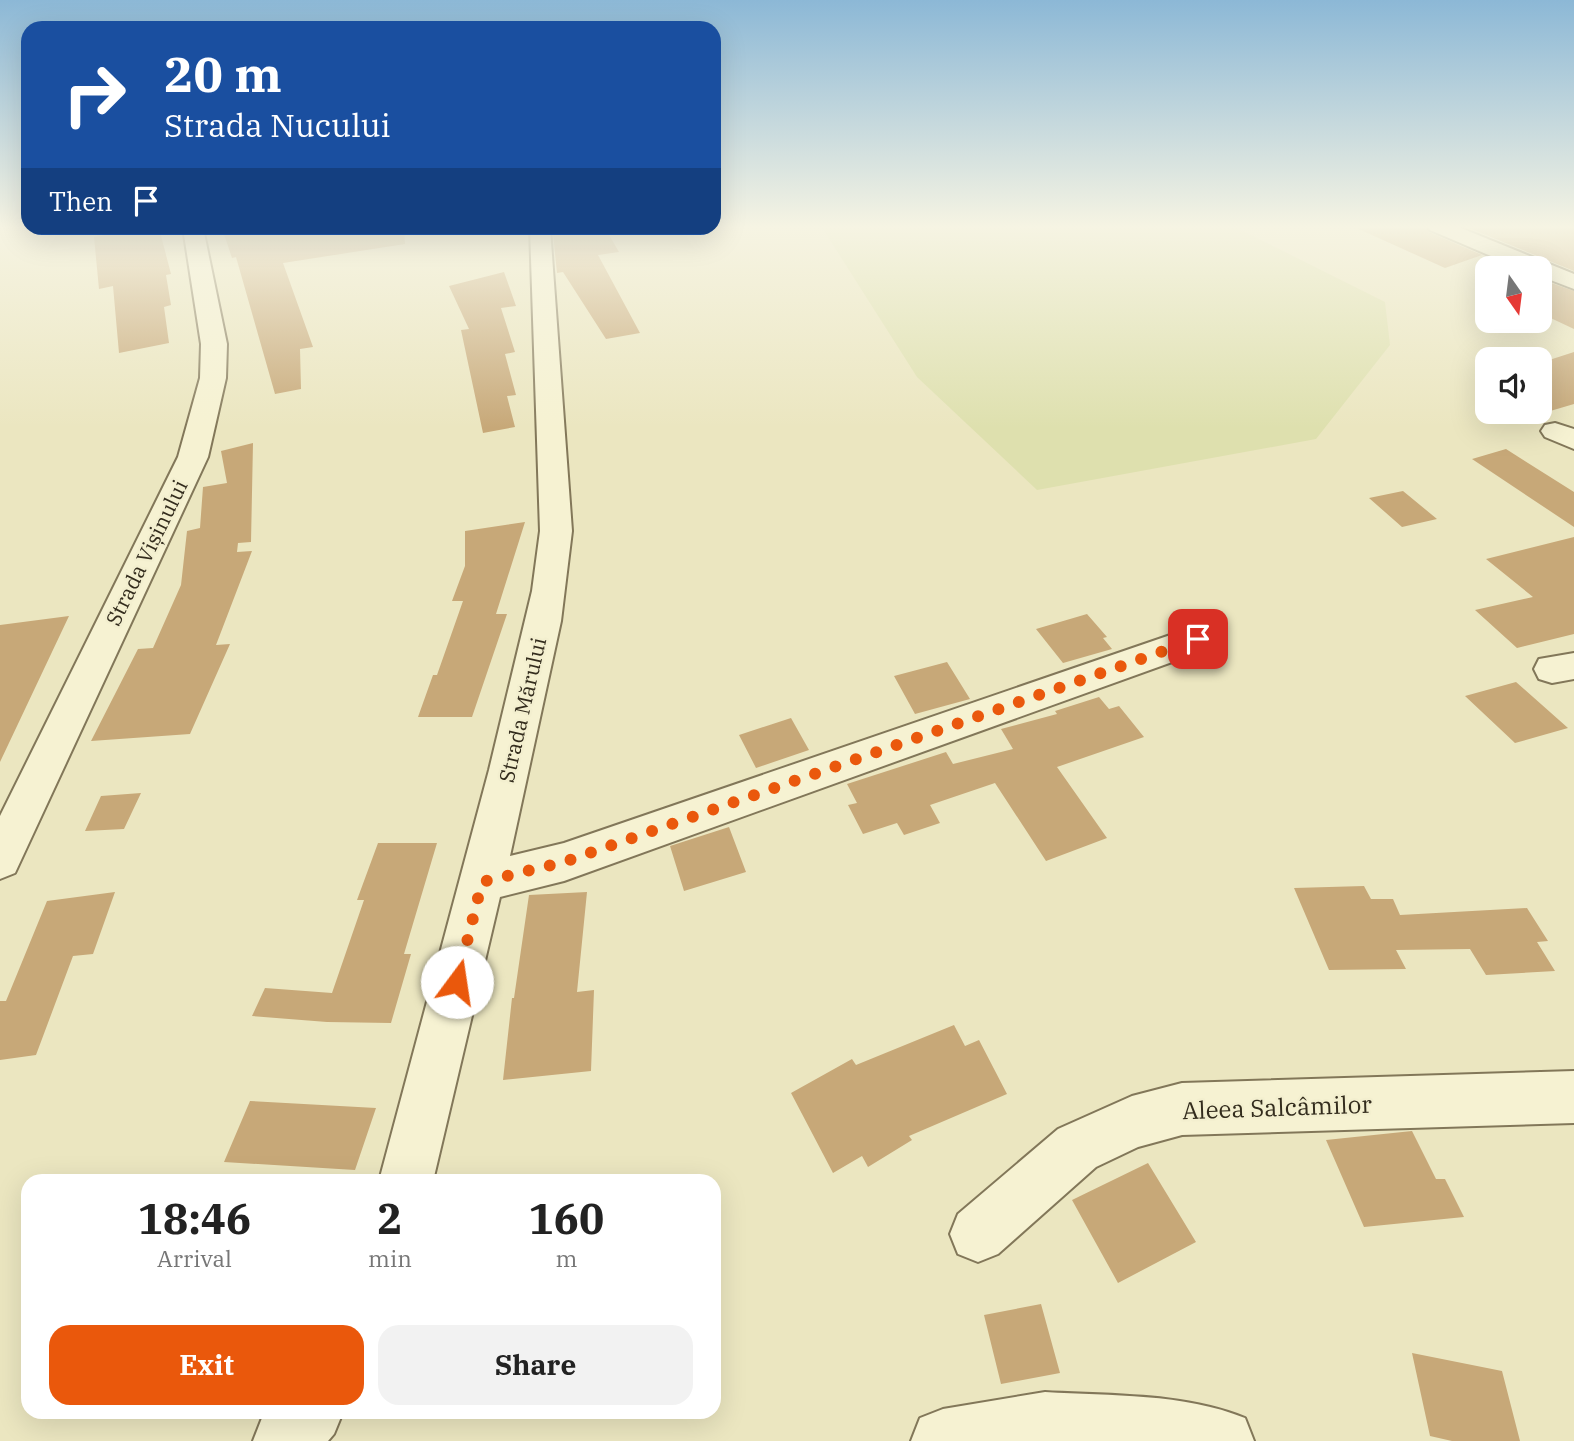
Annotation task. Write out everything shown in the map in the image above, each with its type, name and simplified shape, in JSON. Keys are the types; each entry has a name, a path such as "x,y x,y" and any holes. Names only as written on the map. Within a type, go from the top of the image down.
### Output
{"street":[{"name":"Strada Vișinului","path":"0,860 193,457 213,378 214,344 205,293"},
{"name":"Strada Mărului","path":"408,1174 482,882 554,568 556,531 543,293"},
{"path":"482,882 564,862 1198,639"},
{"name":"Aleea Salcâmilor","path":"978,1234 1077,1148 1132,1122 1182,1109 1574,1097"},
{"path":"285,1441 305,1419"},
{"path":"943,1441 1045,1424 1176,1432 1222,1441"}],"green space":[{"path":"864,293 1367,293 1385,302 1390,345 1316,439 1037,490 917,377"}],"building":[{"path":"114,293 169,293 171,305 164,307 169,343 119,353"},
{"path":"246,293 294,293 313,347 300,349 301,389 275,394"},
{"path":"452,293 511,293 516,306 501,308 515,352 505,354 516,395 507,396 515,427 483,433 461,330 469,329"},
{"path":"577,293 619,293 640,333 606,339"},
{"path":"1552,293 1574,293 1574,329 1552,319"},
{"path":"1574,352 1574,404 1552,410 1552,359"},
{"path":"253,443 251,542 238,543 237,552 252,551 216,645 230,644 190,734 91,741 138,649 153,648 181,585 187,531 200,528 203,487 227,483 221,451"},
{"path":"1506,449 1574,492 1574,527 1472,459"},
{"path":"1403,491 1437,519 1402,527 1369,498"},
{"path":"525,522 496,614 507,614 472,717 418,717 433,675 437,675 463,601 452,601 465,566 465,531"},
{"path":"1574,537 1574,634 1517,648 1475,610 1533,597 1486,559"},
{"path":"1087,614 1107,637 1103,638 1112,649 1063,663 1036,629"},
{"path":"69,616 0,762 0,625"},
{"path":"947,662 970,699 915,714 894,676"},
{"path":"1516,682 1568,728 1515,743 1465,696"},
{"path":"1099,697 1109,709 1119,706 1144,737 1057,767 1107,838 1046,861 995,783 930,805 940,823 904,835 897,823 863,834 848,805 857,803 847,784 946,752 953,764 1013,749 1001,729 1057,714 1055,711"},
{"path":"791,718 809,750 756,768 739,735"},
{"path":"141,793 124,829 85,831 101,796"},
{"path":"729,827 746,872 684,891 670,846"},
{"path":"378,843 437,843 404,954 411,954 391,1023 327,1022 252,1016 265,988 332,993 364,900 357,900"},
{"path":"1364,886 1371,899 1393,899 1400,915 1527,908 1548,941 1537,942 1555,971 1486,975 1470,949 1396,950 1406,969 1329,970 1294,888"},
{"path":"115,892 93,954 73,956 36,1055 0,1060 0,1001 6,1001 47,901"},
{"path":"587,892 577,992 594,990 591,1071 503,1080 512,998 529,895"},
{"path":"954,1025 965,1046 979,1040 1007,1094 909,1136 912,1140 868,1167 862,1156 833,1173 791,1093 852,1059 856,1065"},
{"path":"250,1101 376,1108 355,1170 224,1162"},
{"path":"1412,1131 1436,1179 1445,1179 1464,1217 1364,1227 1326,1140"},
{"path":"1148,1163 1196,1242 1118,1283 1072,1200"},
{"path":"1041,1304 1060,1373 1001,1384 984,1315"},
{"path":"1412,1353 1502,1371 1520,1441 1452,1441 1430,1436"}],"route":[{"path":"457,982 482,882 564,862 1198,639"}]}
